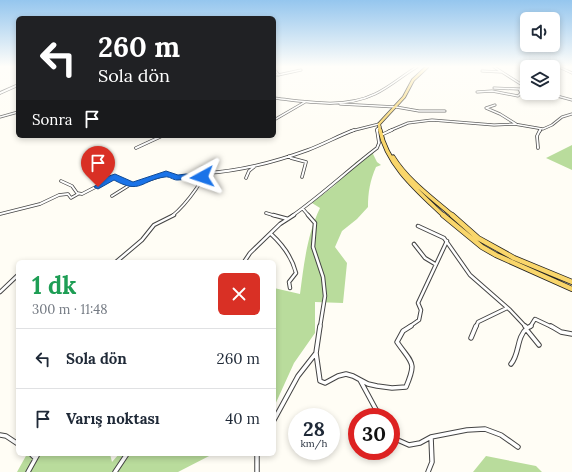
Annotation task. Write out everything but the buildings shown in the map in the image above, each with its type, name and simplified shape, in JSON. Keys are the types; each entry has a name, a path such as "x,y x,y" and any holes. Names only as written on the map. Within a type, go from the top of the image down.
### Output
{"main road":[{"path":"409,89 380,126 381,135 395,165 408,181 470,238 511,263 572,289"},
{"path":"388,150 398,165 419,186 478,238 514,258 572,282"}],"street":[{"path":"332,104 357,100 373,95 382,89"},
{"path":"478,92 492,92 518,96 521,93 519,89"},
{"path":"560,97 572,100"},
{"path":"276,98 332,104 396,107 419,111 445,111"},
{"path":"276,118 279,115 300,107 305,102"},
{"path":"495,105 486,108 500,114 516,124"},
{"path":"0,117 16,113"},
{"path":"538,148 537,136 541,130 552,125 562,117 572,114"},
{"path":"381,135 408,123 432,120 494,125 516,124 541,130"},
{"path":"0,214 40,204 59,195 68,194 71,198 88,192 114,177 128,184 134,185 165,174 179,178 186,176 194,178 204,172 216,173 254,166 312,148 345,133 380,126"},
{"path":"245,260 250,253 280,224 303,209 377,148 379,143 377,129 380,126"},
{"path":"136,148 158,138"},
{"path":"289,156 291,158 306,162 302,177"},
{"path":"246,178 248,171 254,166"},
{"path":"118,260 142,240 154,225 172,216 182,208 203,175 206,173"},
{"path":"61,181 72,186 79,194"},
{"path":"112,196 128,186 128,184"},
{"path":"303,209 315,223 313,246 323,277 325,296 316,353 319,378 325,383 346,374 369,385 394,388 406,386 413,364 397,342 403,332 419,320 420,310 418,303 446,241"},
{"path":"266,213 289,219"},
{"path":"418,226 434,233 446,241 470,275 527,328 532,338 539,345"},
{"path":"271,234 285,248 294,262 296,273 289,282 290,288"},
{"path":"414,244 425,258 436,264"},
{"path":"0,292 16,277"},
{"path":"471,338 478,322 507,308"},
{"path":"511,364 516,360 520,336 527,328 530,327 535,319 543,321 560,332 572,334"},
{"path":"276,416 298,376 316,353"},
{"path":"360,380 375,408"},
{"path":"400,441 409,445 431,437 467,430 485,429 501,435 518,447"},
{"path":"0,435 6,436 16,443"},
{"path":"428,472 432,462 431,437"},
{"path":"28,472 37,456"},
{"path":"116,472 126,456"},
{"path":"256,456 258,467 257,472"}],"green space":[{"path":"572,145 572,170 546,158"},
{"path":"374,151 373,154 377,162 381,165 376,167 372,177 368,207 357,219 342,231 335,247 347,263 343,303 315,302 315,333 294,363 276,403 276,288 300,294 309,239 320,208 312,203 334,186 356,162"},
{"path":"26,456 110,456 112,462 117,456 209,456 178,472 17,472"},
{"path":"486,456 536,466 542,472 473,472"}],"route":[{"path":"98,187 109,179 115,177 127,184 134,185 163,174 170,174 178,178 188,176 194,178 205,172 206,173 202,177"}]}
